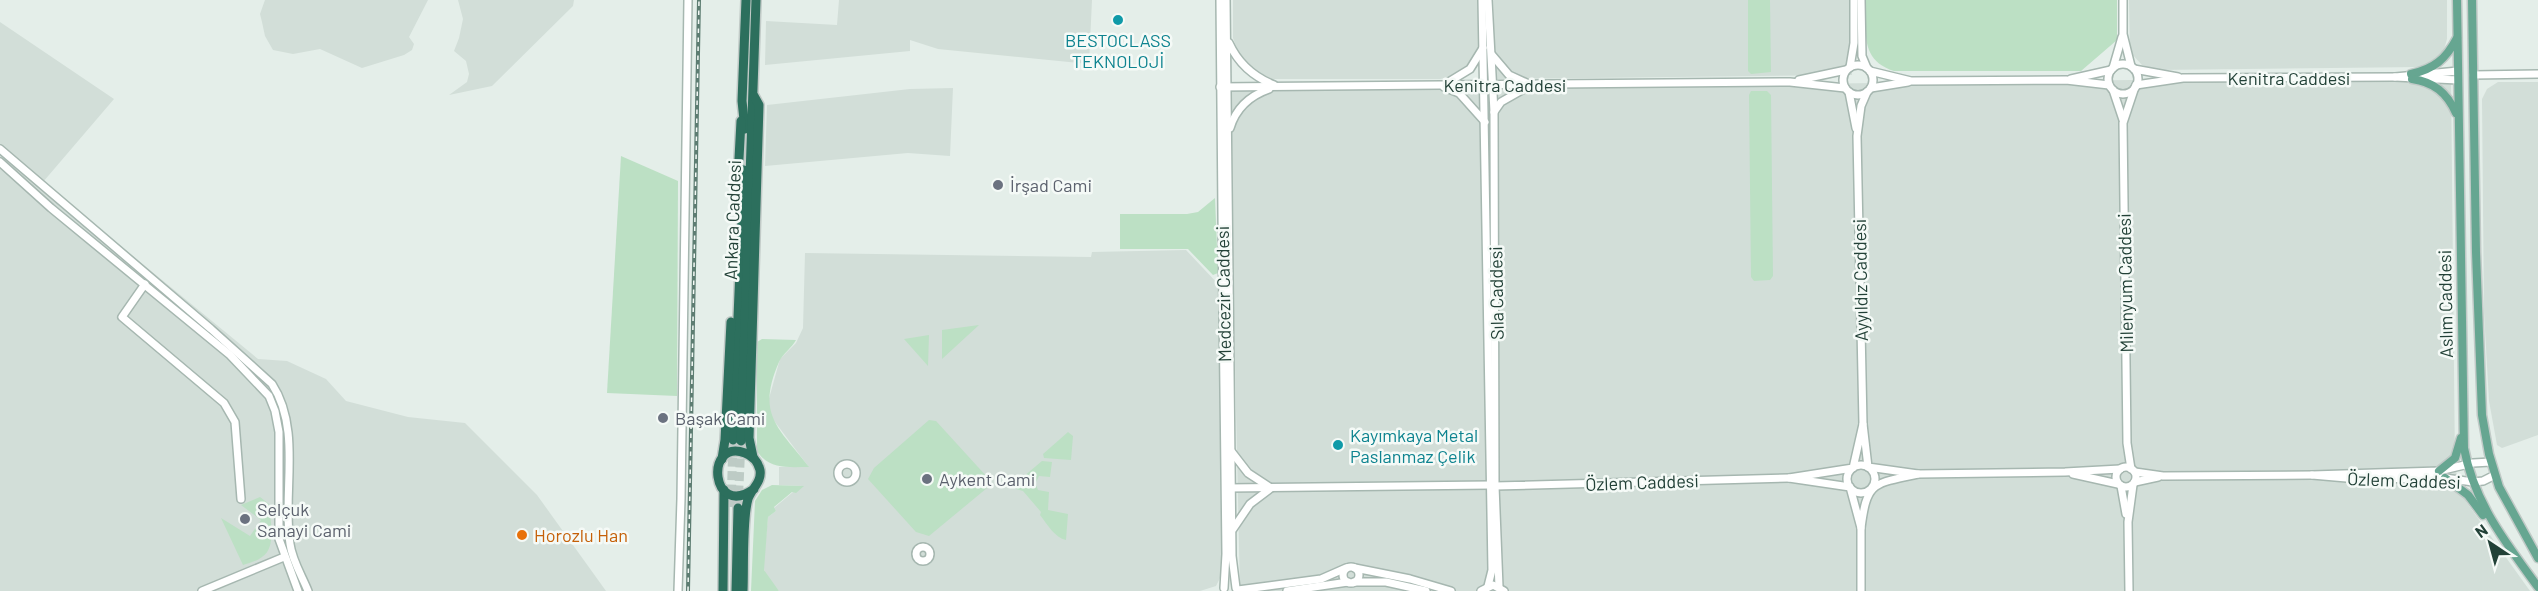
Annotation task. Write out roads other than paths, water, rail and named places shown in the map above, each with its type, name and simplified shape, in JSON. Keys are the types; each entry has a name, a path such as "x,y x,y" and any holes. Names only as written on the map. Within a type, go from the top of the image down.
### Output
{"highway":[{"name":"Ankara Caddesi","path":"746,0 742,101 746,119 737,440 756,0"},
{"path":"743,591 747,507 758,484 760,472 753,457 749,438 759,105 753,94"},
{"path":"722,459 726,440 742,101"},
{"path":"723,591 724,490 717,478 718,465 728,454 741,452 753,457"},
{"path":"724,490 742,495 754,489"},
{"path":"729,591 735,507 736,591"},
{"path":"717,591 724,558"}],"main road":[{"name":"Aslım Caddesi","path":"2457,0 2463,343 2462,432 2473,482 2483,507 2538,587"},
{"name":"Aslım Caddesi","path":"2472,0 2478,339 2482,415 2495,475 2538,558"},
{"path":"2412,76 2436,65 2448,53 2457,38"},
{"path":"2412,76 2438,88 2450,101 2458,119"},
{"path":"2462,432 2455,458 2442,475 2468,495 2497,529"}],"street":[{"path":"678,591 688,0"},
{"name":"Medcezir Caddesi","path":"1220,0 1224,87 1228,488 1232,564 1237,590"},
{"name":"Medcezir Caddesi","path":"1223,590 1231,451 1228,133 1224,87 1227,39 1226,0"},
{"path":"1482,0 1487,48 1509,75 1531,85"},
{"name":"Sıla Caddesi","path":"1488,0 1487,48 1489,85 1494,112 1497,332 1493,486 1501,589"},
{"path":"1847,90 1843,79 1848,69 1854,43 1854,0"},
{"path":"1861,0 1862,50 1873,78 1869,90"},
{"path":"2123,0 2123,34 2137,78 2123,123"},
{"path":"2123,34 2108,76 2123,123"},
{"path":"1227,39 1235,54 1248,69 1279,87"},
{"path":"1440,85 1458,78 1470,69 1487,48"},
{"path":"2066,80 2112,69 2122,64 2183,78"},
{"path":"1790,82 1859,65 1911,81"},
{"name":"Kenitra Caddesi","path":"2183,78 2458,75"},
{"path":"2473,75 2538,75"},
{"path":"1790,82 1847,90 1857,95 1869,90 1911,81 2066,80 2111,87 2123,93 2135,86 2183,78"},
{"name":"Kenitra Caddesi","path":"1224,87 1790,82"},
{"path":"1440,85 1459,93 1486,123"},
{"path":"1489,85 1486,123 1485,287 1493,486 1492,570 1483,589 1501,589"},
{"path":"1494,112 1501,102 1531,85"},
{"path":"1228,133 1235,114 1244,104 1262,92 1279,87"},
{"name":"Ayyıldız Caddesi","path":"1847,90 1857,136"},
{"name":"Ayyıldız Caddesi","path":"1868,467 1863,424 1857,136 1861,106 1869,90"},
{"name":"Milenyum Caddesi","path":"2123,123 2127,443"},
{"path":"0,149 212,329 272,384 279,395 285,417 290,545 308,591"},
{"path":"0,162 51,208 230,355 269,396 279,432 279,538 298,591"},
{"path":"145,284 122,317 224,403 236,422 241,499"},
{"name":"Ayyıldız Caddesi","path":"1853,468 1863,424"},
{"path":"2127,443 2121,469 2116,478 2128,522"},
{"path":"2127,443 2134,483 2128,522 2129,591"},
{"path":"1231,451 1248,473 1271,488 1250,504 1232,531"},
{"name":"Özlem Caddesi","path":"2442,475 2468,464 2491,462"},
{"path":"1861,528 1848,479 1853,468 1860,465 1918,474 2121,469 2133,471"},
{"path":"1860,591 1861,528 1866,497 1872,488 1875,476 1868,467"},
{"name":"Özlem Caddesi","path":"1228,488 1493,486 1789,478 1853,468"},
{"name":"Özlem Caddesi","path":"2133,471 2163,476 2312,475 2358,479 2442,475 2473,482 2483,482 2495,475"},
{"path":"2065,472 2127,487 2134,483"},
{"path":"1850,487 1860,492 1887,481 1918,474"},
{"name":"Özlem Caddesi","path":"2134,483 2163,476"},
{"name":"Özlem Caddesi","path":"1789,478 1850,487"},
{"path":"202,591 284,557"},
{"path":"1223,590 1230,586 1237,590 1321,579 1346,568 1355,568 1410,579 1451,591"},
{"path":"1346,568 1343,576 1351,582"},
{"path":"1351,582 1359,575 1355,568"},
{"path":"1287,591 1351,582 1386,582 1426,591"}],"tunnel":[{"path":"731,507 733,440"},
{"path":"738,508 741,441"}],"railway":[{"path":"688,591 699,0"}],"place":[{"name":"BESTOCLASS TEKNOLOJİ","path":"1118,20"},
{"name":"İrşad Cami","path":"998,185"},
{"name":"Başak Cami","path":"663,418"},
{"name":"Kayımkaya Metal Paslanmaz Çelik","path":"1338,445"},
{"name":"Aykent Cami","path":"927,479"},
{"name":"Selçuk Sanayi Cami","path":"245,519"},
{"name":"Horozlu Han","path":"522,535"}]}
